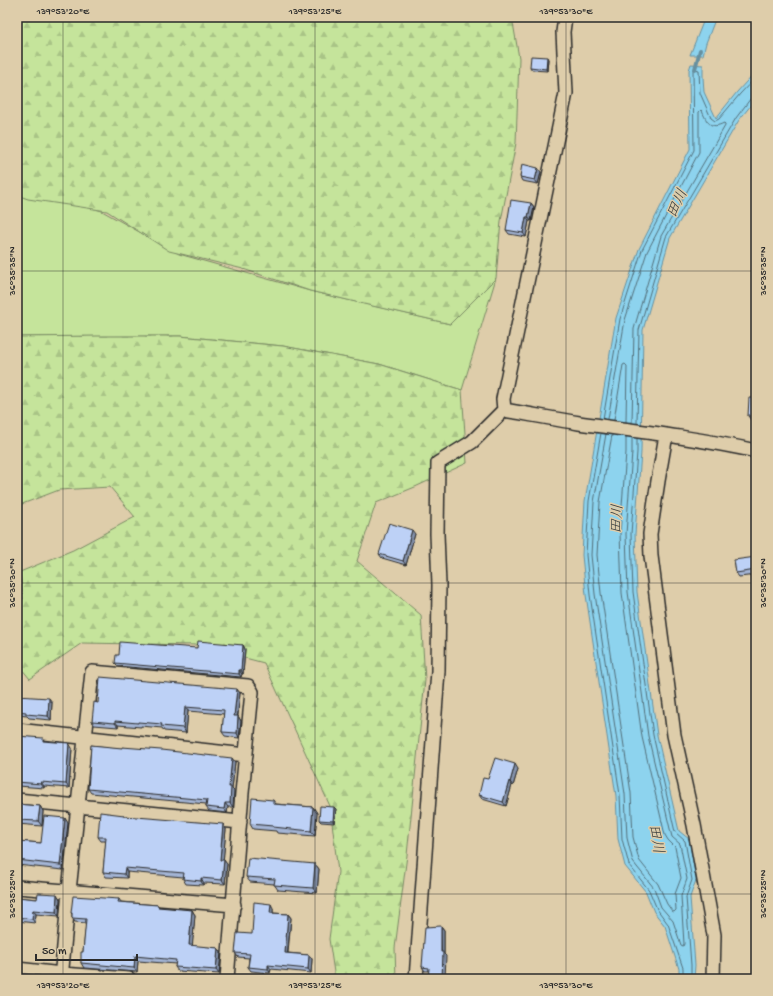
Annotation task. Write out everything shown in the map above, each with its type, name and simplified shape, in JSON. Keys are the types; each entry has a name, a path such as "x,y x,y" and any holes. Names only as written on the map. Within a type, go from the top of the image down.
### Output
{"street":[{"path":"504,410 502,399 566,93 563,32 565,17"},
{"path":"504,410 576,423 722,443 756,451"},
{"path":"416,979 438,671 439,585 436,534 438,463 472,442 504,410"},
{"path":"664,434 650,534 651,556 674,736 694,825 714,935 713,979"},
{"path":"61,976 92,672 248,686 252,692 227,979"},
{"path":"17,730 246,755"},
{"path":"17,800 240,822"},
{"path":"17,887 234,905"},
{"path":"17,969 61,976 129,979"}],"green space":[{"path":"17,17 512,17 519,58 516,143 501,221 496,278 450,324 310,291 243,269 169,251 107,211 28,199 17,195"},
{"path":"17,186 102,211 179,254 310,291 450,324 496,278 462,390 379,364 283,346 180,336 17,337"},
{"path":"180,336 283,346 379,364 462,390 467,463 376,503 357,561 421,615 425,680 407,855 395,948 396,979 335,979 329,939 338,872 330,806 264,663 196,645 82,643 30,679 17,663 17,601 23,599 20,572 73,550 135,517 110,487 59,490 17,506 17,337"}],"water":[{"path":"705,17 716,17 703,55 690,55"},
{"name":"田川","path":"691,64 703,65 704,92 716,118 756,71 756,99 739,120 670,238 643,330 641,452 635,534 637,592 657,735 679,831 689,839 696,880 690,897 695,965 694,979 679,979 679,969 665,926 654,912 646,892 625,866 618,839 616,796 586,595 582,555 585,501 616,318 639,249 690,149 689,70"}],"building":[{"path":"531,56 547,57 546,69 530,67"},
{"path":"522,164 538,168 535,180 520,177"},
{"path":"511,200 531,203 528,217 526,217 523,233 506,230"},
{"path":"749,398 756,398 756,416 748,416"},
{"path":"389,523 412,530 403,561 379,554"},
{"path":"756,557 756,570 736,573 734,560"},
{"path":"198,641 243,645 241,670 239,670 239,674 115,663 116,655 119,655 120,642 197,648"},
{"path":"100,677 237,689 234,716 238,716 237,733 222,732 224,710 185,707 183,728 138,722 115,721 115,723 92,721 94,702 98,703"},
{"path":"17,696 49,698 48,716 26,714 26,712 17,711"},
{"path":"17,736 43,738 43,741 69,743 66,784 17,782"},
{"path":"91,745 161,750 232,758 229,787 231,787 230,803 225,803 224,809 206,807 207,800 88,789"},
{"path":"495,758 515,764 503,802 479,795 483,778 488,779"},
{"path":"252,798 273,800 273,804 313,807 311,831 250,824"},
{"path":"17,804 40,806 38,821 17,820"},
{"path":"320,806 334,807 333,821 319,820"},
{"path":"100,812 124,816 223,824 220,860 224,860 222,880 201,878 201,881 183,879 184,873 125,868 124,874 103,872 106,837 98,837"},
{"path":"44,816 65,818 60,865 17,860 17,841 41,843"},
{"path":"248,858 315,864 313,888 274,885 275,879 246,877"},
{"path":"38,893 57,894 56,912 33,910 32,919 17,917 17,897 37,899"},
{"path":"73,896 119,899 118,902 158,905 158,907 192,910 189,945 218,948 216,970 175,967 176,960 135,956 134,968 81,963 81,952 83,952 86,919 72,918 71,913"},
{"path":"254,902 271,904 270,913 288,914 285,953 309,955 308,969 268,965 268,969 248,967 250,954 235,953 237,933 252,934"},
{"path":"441,926 441,952 443,952 442,979 428,979 429,968 422,967 425,927"},
{"path":"17,973 40,976 40,979 17,979"}],"waterway":[{"path":"695,69 700,50"}]}
